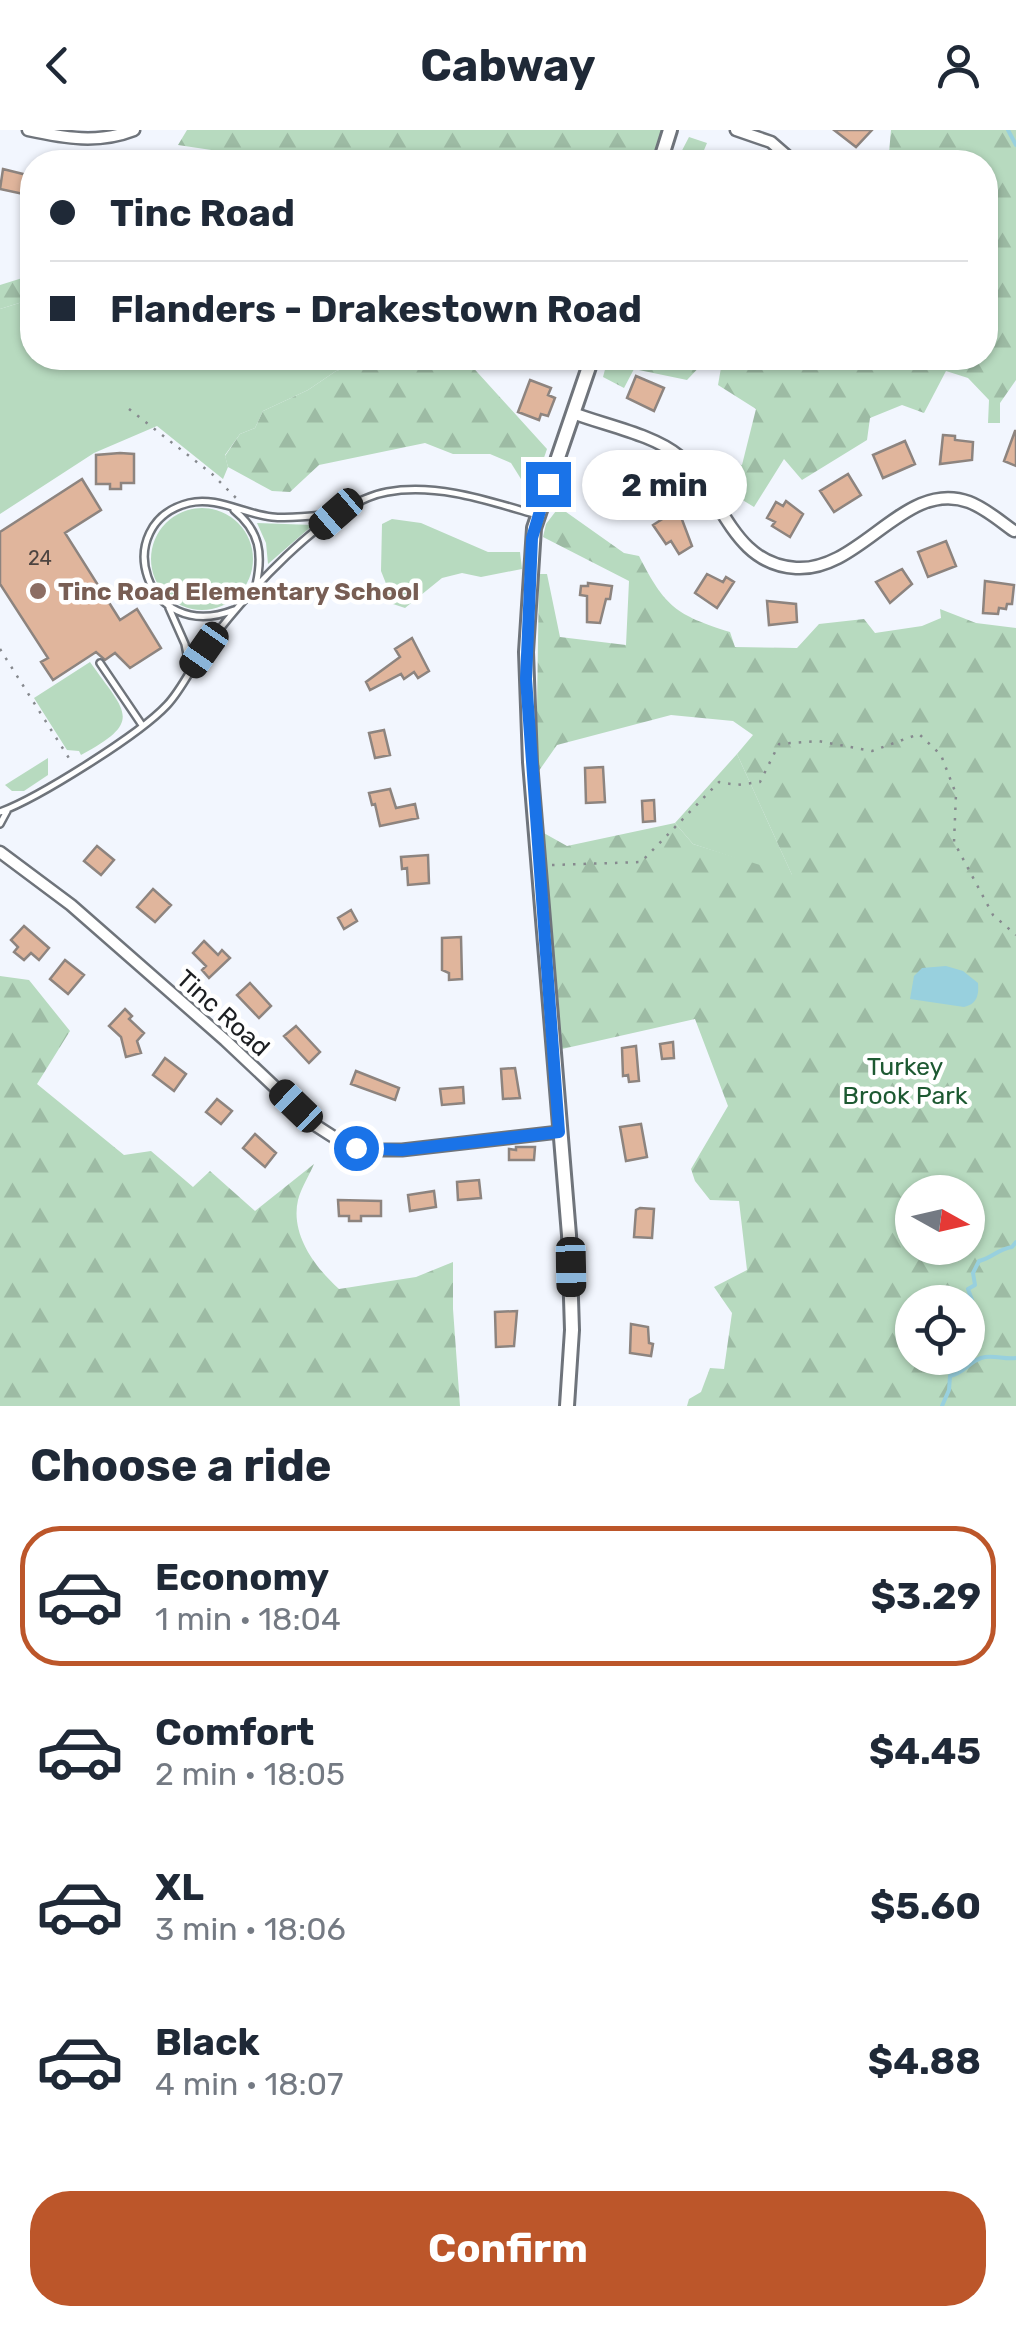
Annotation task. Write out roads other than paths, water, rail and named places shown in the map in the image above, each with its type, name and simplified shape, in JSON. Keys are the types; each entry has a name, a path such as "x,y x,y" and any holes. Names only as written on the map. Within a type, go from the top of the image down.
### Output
{"street":[{"path":"28,130 81,140 134,130"},
{"path":"736,130 770,142 780,150"},
{"path":"567,1406 571,1267 526,679 531,556 537,515 588,370"},
{"path":"573,413 671,450 705,484 743,545 759,558 785,567 808,568 832,561 917,506 944,498 966,500 1014,531"},
{"name":"Tinc Road","path":"0,852 71,905 316,1125 343,1144 390,1150 559,1132"}],"lane":[{"path":"0,812 76,769 166,706 236,609 336,514 376,494 408,490 464,495 537,515"},
{"path":"190,670 186,644 145,569 146,546 152,530 168,513 189,503 216,502 232,509 284,518 336,514"},
{"path":"232,509 250,526 260,546 255,588"},
{"path":"169,608 201,618 236,609"},
{"path":"100,663 142,725"},
{"path":"0,824 9,809"}],"water":[{"path":"946,966 963,971 978,983 972,1004 964,1007 910,999 914,976 922,968"}],"waterway":[{"path":"1008,130 1016,145"},
{"path":"975,1285 973,1273 979,1261 1016,1242"},
{"path":"942,1406 950,1376 981,1358 1016,1358"}],"place":[{"name":"Tinc Road Elementary School","path":"38,591"}],"park label":[{"name":"Turkey Brook Park","path":"905,1080"}]}
